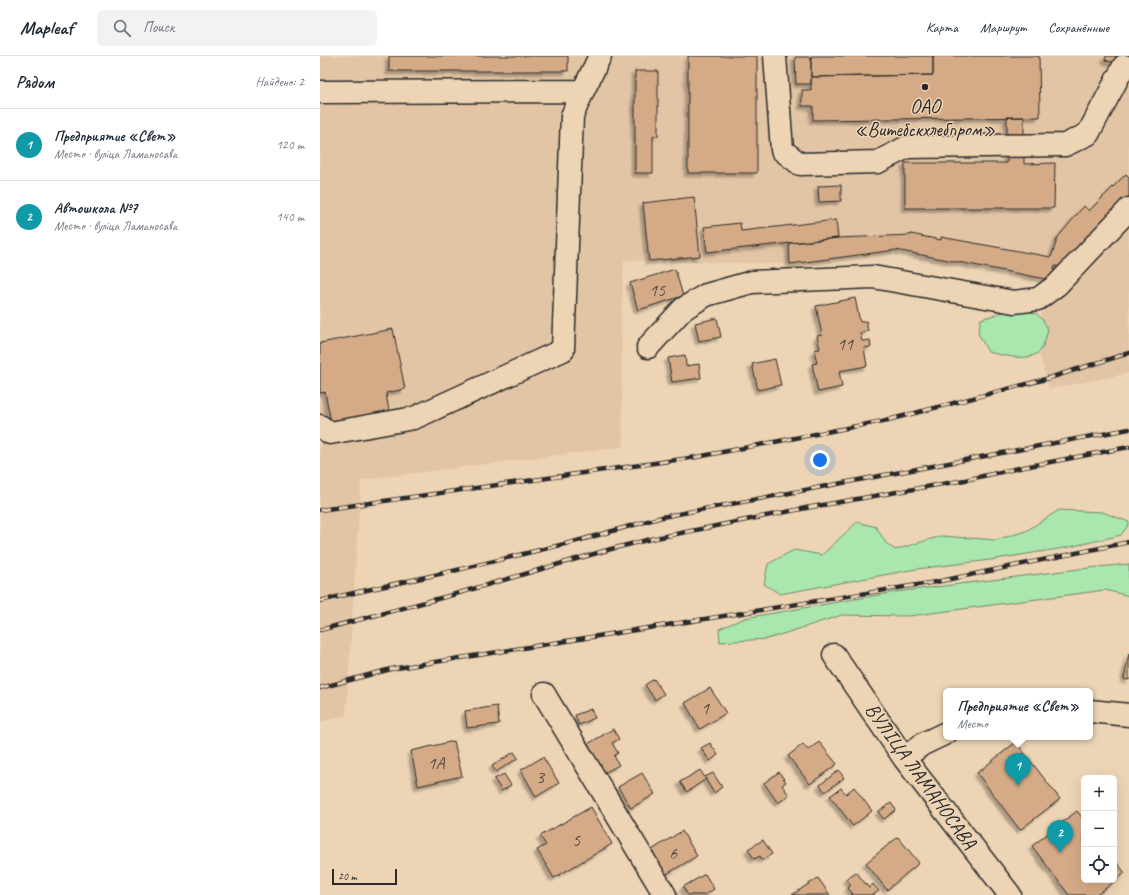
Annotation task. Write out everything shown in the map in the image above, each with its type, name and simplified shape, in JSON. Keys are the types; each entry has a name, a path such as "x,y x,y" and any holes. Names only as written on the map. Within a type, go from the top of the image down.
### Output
{"street":[{"path":"320,426 330,434 414,418 563,350 572,116 600,56"},
{"path":"776,56 782,150 800,164 878,162 907,147 1065,145 1088,134 1124,66"},
{"path":"320,92 583,91"},
{"path":"648,347 683,309 706,295 752,282 873,277 1014,302 1038,299 1057,286 1129,209"},
{"name":"ВУЛІЦА ЛАМАНОСАВА","path":"834,655 904,758 1010,895"},
{"path":"544,694 665,895"},
{"path":"1093,712 1129,715"},
{"path":"904,758 923,744 943,734"}],"shaded area":[{"path":"320,56 1129,56 1129,200 1065,267 1055,266 1051,280 896,250 790,264 624,260 621,323 623,447 361,480 346,715 320,722"},
{"path":"1129,228 1129,373 1049,389 1034,333 1045,305 1101,256"}],"green space":[{"path":"1013,309 1035,313 1045,323 1048,330 1044,344 1040,351 1035,355 1029,357 1015,357 988,352 978,333 981,319"},
{"path":"1059,510 1102,512 1129,522 1129,524 1121,535 1070,547 990,560 916,569 780,594 764,584 768,564 794,550 822,555 857,522 876,527 886,543 895,550 941,536 996,540 1026,531"},
{"path":"1129,564 1129,596 1105,590 909,616 842,615 767,639 720,642 719,629 745,618 896,592"}],"building":[{"path":"389,56 568,56 568,71 389,71"},
{"path":"688,56 757,56 757,173 688,173"},
{"path":"811,56 933,56 933,75 811,77"},
{"name":"ОАО «Витебскхлебпром»","path":"933,56 1039,56 1040,117 813,120 813,106 802,106 802,90 811,90 811,77 933,75"},
{"path":"1106,56 1129,56 1129,67 1105,60"},
{"path":"795,57 811,57 811,84 796,84"},
{"path":"635,71 658,71 658,136 653,136 653,173 635,173"},
{"path":"1007,117 1024,117 1024,164 1055,163 1054,208 905,208 905,163 1007,163"},
{"path":"1126,174 1129,177 1129,200 1065,267 1055,266 1051,280 896,250 790,264 789,243 838,238 911,234 941,240 941,237 1051,257 1058,237 1084,206 1089,211"},
{"path":"841,185 841,201 819,202 818,186"},
{"path":"694,197 700,256 649,261 643,203"},
{"path":"836,220 838,238 707,252 704,227 740,223 741,231"},
{"path":"675,269 683,296 638,310 630,283"},
{"path":"855,298 860,322 866,321 868,331 860,333 862,341 870,340 871,347 864,348 867,366 839,371 842,387 818,392 812,364 817,363 814,350 820,349 817,336 822,335 816,306"},
{"path":"717,318 721,337 699,341 695,323"},
{"path":"393,329 405,389 386,393 389,411 331,422 325,392 320,393 320,343"},
{"path":"685,355 686,366 699,364 701,378 672,382 668,358"},
{"path":"775,359 781,385 758,390 752,364"},
{"path":"1129,653 1129,680 1124,679"},
{"path":"654,679 664,694 655,700 645,685"},
{"path":"710,688 726,713 700,729 685,703"},
{"path":"497,706 499,724 467,728 465,711"},
{"path":"591,709 595,718 579,725 575,715"},
{"path":"613,729 619,739 612,743 618,753 614,756 619,765 604,773 588,744"},
{"path":"454,741 462,776 418,786 411,751"},
{"path":"819,742 837,764 810,784 788,756 803,744 808,750"},
{"path":"1016,742 1060,799 1020,830 977,773"},
{"path":"710,743 718,755 710,761 701,748"},
{"path":"514,752 518,758 496,772 492,766"},
{"path":"543,757 559,783 536,797 521,770"},
{"path":"700,770 706,779 687,792 680,782"},
{"path":"839,770 844,778 825,792 820,785"},
{"path":"779,772 786,782 782,785 789,795 778,803 764,783"},
{"path":"642,773 655,794 631,808 618,787"},
{"path":"713,773 722,787 714,793 705,777"},
{"path":"504,774 511,785 502,791 494,779"},
{"path":"854,787 872,811 853,826 830,796 841,788 846,794"},
{"path":"891,803 896,810 884,819 878,812"},
{"path":"591,807 612,844 554,878 537,850 546,845 540,836"},
{"path":"1077,811 1081,816 1081,883 1112,883 1097,895 1069,895 1032,846"},
{"path":"682,831 697,856 665,875 650,851"},
{"path":"898,837 919,863 887,890 866,863"},
{"path":"763,840 772,854 762,860 760,856 754,859 748,849"},
{"path":"1117,863 1125,873 1117,879"},
{"path":"856,872 869,888 873,884 879,891 873,895 851,895 853,894 848,888 851,885 846,879"},
{"path":"705,874 714,889 705,895 688,895 683,887"},
{"path":"818,878 830,895 792,895"}],"railway":[{"path":"320,510 697,457 888,420 1046,379 1129,353"},
{"path":"320,601 577,541 662,517 1129,429"},
{"path":"320,630 452,595 611,549 651,539 806,508 965,480 1129,447"},
{"path":"320,688 391,669 936,582 1129,542"}],"place":[{"name":"ОАО «Витебскхлебпром»","path":"925,87"},
{"name":"Предприятие «Свет»","path":"1018,786"},
{"name":"Автошкола №7","path":"1060,853"}]}
